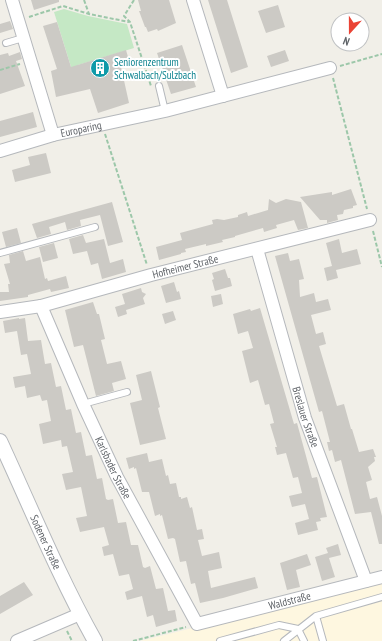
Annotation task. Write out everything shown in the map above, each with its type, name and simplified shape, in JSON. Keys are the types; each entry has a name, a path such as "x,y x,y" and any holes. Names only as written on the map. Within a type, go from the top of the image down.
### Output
{"street":[{"name":"Europaring","path":"12,0 53,135 165,111 330,68"},
{"path":"193,0 223,96"},
{"path":"0,151 53,135"},
{"name":"Hofheimer Straße","path":"0,312 41,306 151,275 370,220"},
{"name":"Breslauer Straße","path":"257,249 305,418 366,581"},
{"name":"Karlsbader Straße","path":"41,306 116,477 197,624"},
{"name":"Sodener Straße","path":"0,441 31,513 80,614 95,641"},
{"name":"Waldstraße","path":"197,624 382,577"},
{"path":"17,641 80,614"}],"lane":[{"path":"6,43 23,38"},
{"path":"159,86 165,111"},
{"path":"0,253 95,227"},
{"path":"83,404 127,392"},
{"path":"284,641 316,616 382,597"},
{"path":"316,616 323,641"},
{"path":"220,641 279,625 298,629"},
{"path":"298,629 304,641"}],"path":[{"path":"84,0 89,14"},
{"path":"134,0 124,16 130,22 152,90"},
{"path":"18,20 63,6 89,14 130,22"},
{"path":"382,54 330,68 382,267"},
{"path":"0,70 30,61"},
{"path":"102,124 151,275"},
{"path":"133,641 197,624"}],"shaded area":[{"path":"382,581 382,641 140,641"}],"green space":[{"path":"64,9 88,16 127,24 134,48 78,65 72,70 54,12"}],"building":[{"path":"31,0 59,0 59,2 34,10"},
{"path":"138,0 169,0 176,23 158,31 157,29 148,32 139,11 141,11"},
{"path":"208,0 227,0 248,67 231,73"},
{"path":"278,5 285,27 266,33 258,11"},
{"path":"10,21 13,29 0,33 0,24"},
{"name":"Seniorenzentrum Schwalbach/Sulzbach","path":"57,22 71,67 126,50 130,64 121,67 129,103 98,113 90,89 56,97 51,71 57,69 43,26"},
{"path":"182,45 196,87 171,94 157,53"},
{"path":"285,50 289,61 271,67 267,56"},
{"path":"20,52 22,59 16,61 25,86 0,94 0,55 8,53 9,56"},
{"path":"33,112 37,127 0,137 0,121"},
{"path":"46,153 51,173 15,182 12,170 30,165 28,157"},
{"path":"351,189 357,205 353,206 353,208 344,210 343,214 337,215 338,220 327,223 327,220 320,220 300,197 332,192 332,195"},
{"path":"269,199 276,203 286,199 301,202 308,228 298,230 294,220 276,225 277,228 264,232 263,228 222,240 223,242 185,249 186,252 159,260 156,247 182,240 180,233 213,224 212,220 224,220 238,217 238,215 247,212 248,216 268,210"},
{"path":"112,202 123,242 108,246 100,215 80,220 81,226 67,230 65,222 49,227 51,234 37,238 32,224"},
{"path":"17,228 21,243 6,247 2,232"},
{"path":"83,235 86,243 104,239 110,263 123,259 126,272 102,279 98,263 91,265 87,251 73,254 69,239"},
{"path":"339,239 342,253 357,249 361,264 336,270 338,278 327,281 324,268 332,266 326,243"},
{"path":"54,243 58,258 43,262 39,247"},
{"path":"23,251 26,261 40,257 45,279 47,278 48,281 66,276 69,288 51,292 50,289 28,295 28,297 0,301 0,292 9,292 8,284 10,284 4,264 10,263 9,255"},
{"path":"288,253 290,261 299,259 304,279 299,280 300,297 314,293 316,302 328,299 331,310 311,315 316,334 323,332 326,344 319,346 337,406 344,404 359,452 373,449 376,457 374,457 375,461 368,467 372,480 366,482 370,499 377,497 382,516 382,544 379,544 371,512 355,514 341,460 335,462 332,450 329,451 327,442 330,442 322,411 319,412 275,256"},
{"path":"225,269 232,286 215,291 212,273"},
{"path":"174,282 181,299 166,303 161,286"},
{"path":"141,288 142,292 146,294 143,298 145,304 126,310 127,314 118,317 115,307 125,304 122,294"},
{"path":"221,294 223,304 213,307 211,296"},
{"path":"93,302 97,314 99,314 105,339 101,340 107,364 121,361 126,379 112,383 114,391 96,396 83,345 74,347 65,310"},
{"path":"260,308 294,424 297,423 312,478 317,477 327,517 320,518 321,521 316,522 318,530 298,535 295,523 309,519 305,504 292,507 289,496 302,493 298,477 293,478 286,453 277,455 275,447 277,447 270,424 274,423 269,404 265,405 258,380 250,383 242,351 253,348 248,331 238,334 233,314"},
{"path":"173,311 176,320 165,324 162,314"},
{"path":"25,318 28,341 41,340 45,364 51,363 56,387 61,386 66,410 71,409 76,433 81,432 86,456 92,455 97,479 102,478 106,499 113,499 118,523 126,522 131,545 138,545 143,567 145,568 150,566 156,589 163,588 168,611 175,610 177,621 156,627 153,615 147,617 142,596 127,600 125,592 133,589 129,574 119,576 113,554 104,556 102,547 109,545 104,527 80,532 76,518 87,516 81,487 66,490 62,474 73,472 67,446 62,447 61,440 43,444 39,424 51,421 47,400 42,401 40,395 27,398 25,386 15,388 13,377 31,374 27,354 21,355 17,331 5,333 3,321"},
{"path":"151,371 166,439 140,445 130,403 142,400 136,375"},
{"path":"147,453 149,462 162,459 166,476 168,475 170,484 176,483 179,497 181,497 181,499 187,497 190,508 192,507 197,530 202,529 204,539 198,540 202,556 219,552 222,568 208,571 211,588 255,577 258,588 200,603 195,583 191,584 186,561 180,562 175,539 168,539 162,515 160,516 160,514 155,516 149,492 142,492 136,468 134,469 134,467 129,469 126,458"},
{"path":"338,544 341,555 329,558 335,577 322,581 315,557 328,553 326,548"},
{"path":"307,554 311,565 296,570 300,587 287,590 280,563"},
{"path":"24,582 33,595 0,614 0,596"}],"place":[{"name":"Seniorenzentrum Schwalbach/Sulzbach","path":"100,68"}]}
